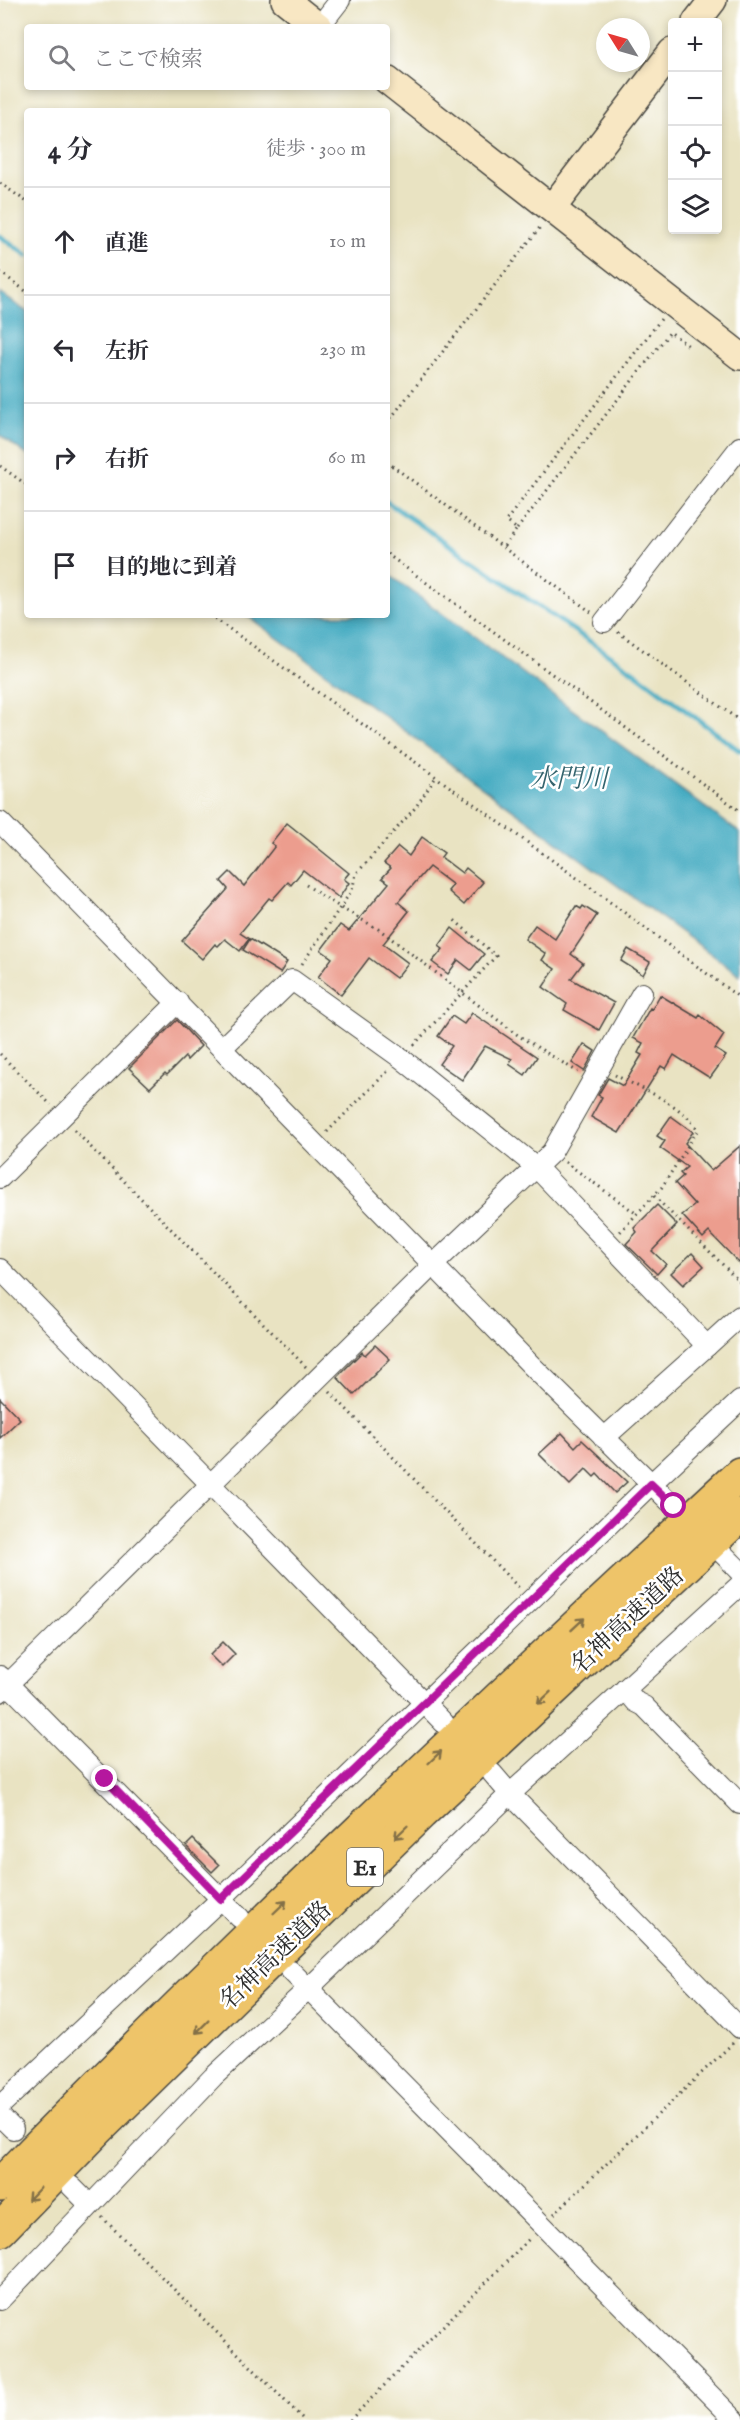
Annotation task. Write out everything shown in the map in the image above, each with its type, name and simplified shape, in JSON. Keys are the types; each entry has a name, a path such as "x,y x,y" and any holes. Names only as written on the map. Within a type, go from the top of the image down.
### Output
{"highway":[{"name":"名神高速道路","path":"0,2185 224,1962 461,1732 740,1474"},
{"name":"名神高速道路","path":"0,2229 114,2113 412,1821 740,1515"},
{"path":"0,2174 132,2042 224,1962"}],"street":[{"path":"285,0 315,24"},
{"path":"321,24 340,0"},
{"path":"699,18 713,0"},
{"path":"553,209 668,57"},
{"path":"390,82 673,303 724,346"},
{"path":"604,622 740,447"},
{"path":"0,822 433,1265 674,1506"},
{"path":"222,1048 292,980 401,1058 535,1166 707,1346"},
{"path":"240,1918 105,1779 3,1684 552,1152 642,993"},
{"path":"0,1178 178,1002"},
{"path":"0,1269 444,1723"},
{"path":"604,1438 740,1316"},
{"path":"0,2106 221,1899 530,1600 740,1401"},
{"path":"723,1554 740,1571"},
{"path":"0,2300 213,2076 309,1988 510,1794 740,1585"},
{"path":"625,1689 740,1804"},
{"path":"492,1773 740,2028"},
{"path":"291,1971 735,2420"},
{"path":"71,2186 90,2205"}],"path":[{"path":"0,183 24,200"},
{"path":"390,419 553,209"},
{"path":"0,272 24,290"},
{"path":"517,529 506,520 673,303"},
{"path":"503,547 670,332 724,346"},
{"path":"390,464 740,721"},
{"path":"0,466 24,483"},
{"path":"390,556 740,811"},
{"path":"214,618 591,888 740,998"},
{"path":"292,980 352,890 356,874 415,808 436,777"},
{"path":"306,885 389,936 519,1036 597,1074 672,1105 691,1118 698,1130 662,1187 609,1244"},
{"path":"313,1142 401,1058 496,956 453,919"},
{"path":"0,1054 318,1379 530,1600"},
{"path":"552,1152 637,1214"},
{"path":"654,1196 740,1282"},
{"path":"90,2205 304,2420"}],"water":[{"path":"0,293 24,310 24,453 0,435"},
{"name":"水門川","path":"390,575 740,833 740,975 250,618 390,618"}],"building":[{"path":"287,823 349,873 344,879 349,883 339,898 303,870 291,885 288,882 272,900 269,898 240,933 249,939 240,951 225,939 218,946 215,944 202,959 182,941 228,889 221,881 230,872 244,886 275,846 271,843"},
{"path":"422,837 444,853 441,857 462,873 466,868 483,882 464,905 448,891 453,885 429,867 398,902 409,911 383,944 408,963 396,978 369,958 341,995 318,977 332,958 321,950 340,925 349,931 389,883 382,878 391,868 384,863 398,847 409,856"},
{"path":"576,906 581,909 583,906 597,915 571,954 583,963 571,979 614,1003 599,1030 564,1010 567,1004 543,987 555,969 542,960 546,954 525,939 535,925 555,939"},
{"path":"452,928 484,954 471,970 458,960 448,974 432,962 443,949 439,946"},
{"path":"250,939 287,962 280,973 243,950"},
{"path":"628,949 650,962 643,975 621,961"},
{"path":"660,995 698,1018 700,1015 724,1035 715,1049 726,1056 710,1078 674,1055 666,1069 661,1066 619,1133 591,1117 602,1097 598,1095 608,1078 623,1086 642,1055 638,1053 643,1043 633,1038"},
{"path":"472,1013 537,1057 525,1075 509,1064 512,1059 485,1046 462,1080 439,1064 452,1046 438,1036 452,1016 464,1024"},
{"path":"177,1020 201,1046 187,1060 185,1057 167,1075 165,1073 150,1088 129,1068"},
{"path":"584,1044 595,1051 584,1071 572,1063"},
{"path":"671,1116 693,1132 685,1143 711,1171 740,1146 740,1264 709,1232 703,1238 682,1215 695,1205 675,1183 683,1176 680,1173 687,1167 660,1148 665,1141 657,1136"},
{"path":"657,1205 677,1225 652,1251 666,1264 657,1274 626,1244 637,1232 634,1228"},
{"path":"692,1253 704,1266 683,1285 671,1273"},
{"path":"375,1345 390,1359 354,1395 337,1377 362,1352 365,1355"},
{"path":"0,1398 20,1419 0,1438"},
{"path":"562,1433 575,1447 582,1440 627,1482 615,1493 597,1474 594,1477 586,1469 570,1485 539,1454"},
{"path":"223,1642 235,1654 222,1667 210,1655"},
{"path":"193,1839 219,1865 212,1872 186,1846"}],"waterway":[{"path":"0,236 24,253"},
{"path":"390,504 633,671 740,751"}],"route":[{"path":"105,1779 221,1899 651,1484 674,1506"}]}
